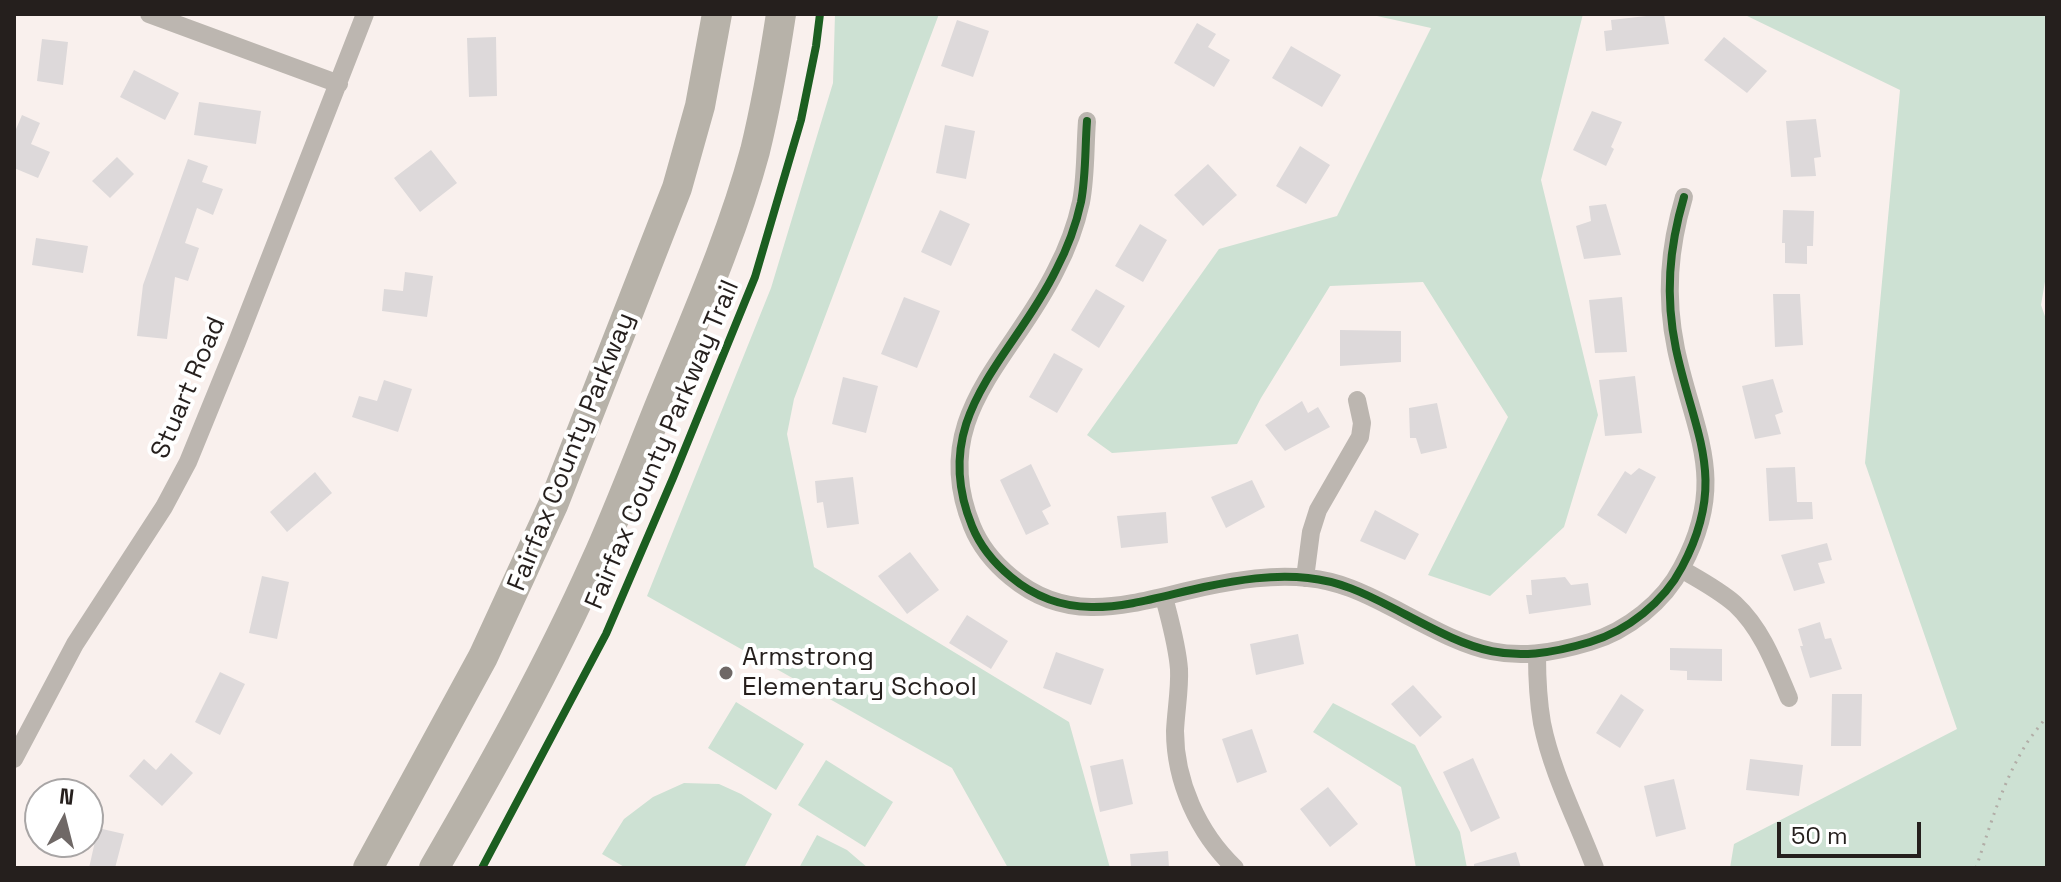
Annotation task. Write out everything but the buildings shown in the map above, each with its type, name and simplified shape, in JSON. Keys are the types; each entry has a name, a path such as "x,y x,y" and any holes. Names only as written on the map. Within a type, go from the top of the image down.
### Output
{"highway":[{"name":"Fairfax County Parkway","path":"368,868 483,657 553,505 677,188 700,106 717,14"},
{"path":"434,868 512,731 568,621 596,562 684,347 725,241 755,151 781,14"}],"street":[{"path":"149,14 339,84"},
{"name":"Stuart Road","path":"14,759 75,644 164,507 188,462 365,14"},
{"path":"1087,121 1082,199 1070,237 1042,295 974,402 959,452 959,481 964,506 981,545 998,566 1042,596 1092,608 1119,607 1247,579 1272,577 1330,581 1356,589 1459,643 1487,652 1537,655 1562,651 1601,639 1629,624 1669,587 1681,569 1698,533 1705,504 1703,447 1676,348 1670,306 1669,263 1684,197"},
{"path":"1305,578 1311,532 1318,510 1360,437 1362,423 1357,400"},
{"path":"1681,569 1716,589 1752,622 1768,649 1789,698"},
{"path":"1164,597 1176,641 1179,671 1175,732 1183,785 1205,830 1235,868"},
{"path":"1537,655 1538,695 1543,725 1556,770 1595,868"}],"path":[{"path":"1976,868 2011,773 2026,744 2047,716"}],"green space":[{"path":"835,14 939,14 794,399 787,434 814,567 1069,722 1110,868 1008,868 952,768 647,596 771,288 833,83"},
{"path":"1368,14 1583,14 1541,180 1598,415 1564,527 1490,596 1428,575 1508,417 1423,282 1330,286 1261,398 1237,444 1112,453 1087,435 1219,249 1337,216 1431,28"},
{"path":"1743,14 2047,14 2047,270 2041,305 2047,322 2047,868 1730,868 1734,844 1957,729 1865,463 1900,90"},
{"path":"736,702 804,744 776,790 708,748"},
{"path":"1333,703 1415,745 1460,832 1467,868 1416,868 1401,787 1313,732"},
{"path":"826,760 893,802 865,847 798,805"},
{"path":"684,783 719,784 772,814 744,868 626,868 602,854 624,819 653,797"},
{"path":"817,835 847,850 868,868 799,868"}],"cycle path":[{"name":"Fairfax County Parkway Trail","path":"482,868 606,634 755,277 801,120 820,14"},
{"path":"1087,121 1083,192 1071,237 1038,302 981,390 967,420 960,452 961,487 972,526 988,554 1011,577 1034,593 1081,607 1129,604 1243,580 1295,577 1351,588 1443,634 1486,650 1508,654 1559,650 1604,637 1631,623 1655,603 1674,580 1696,536 1703,508 1706,482 1703,457 1676,349 1670,310 1672,254 1684,197"}],"place":[{"name":"Armstrong Elementary School","path":"726,673"}]}
